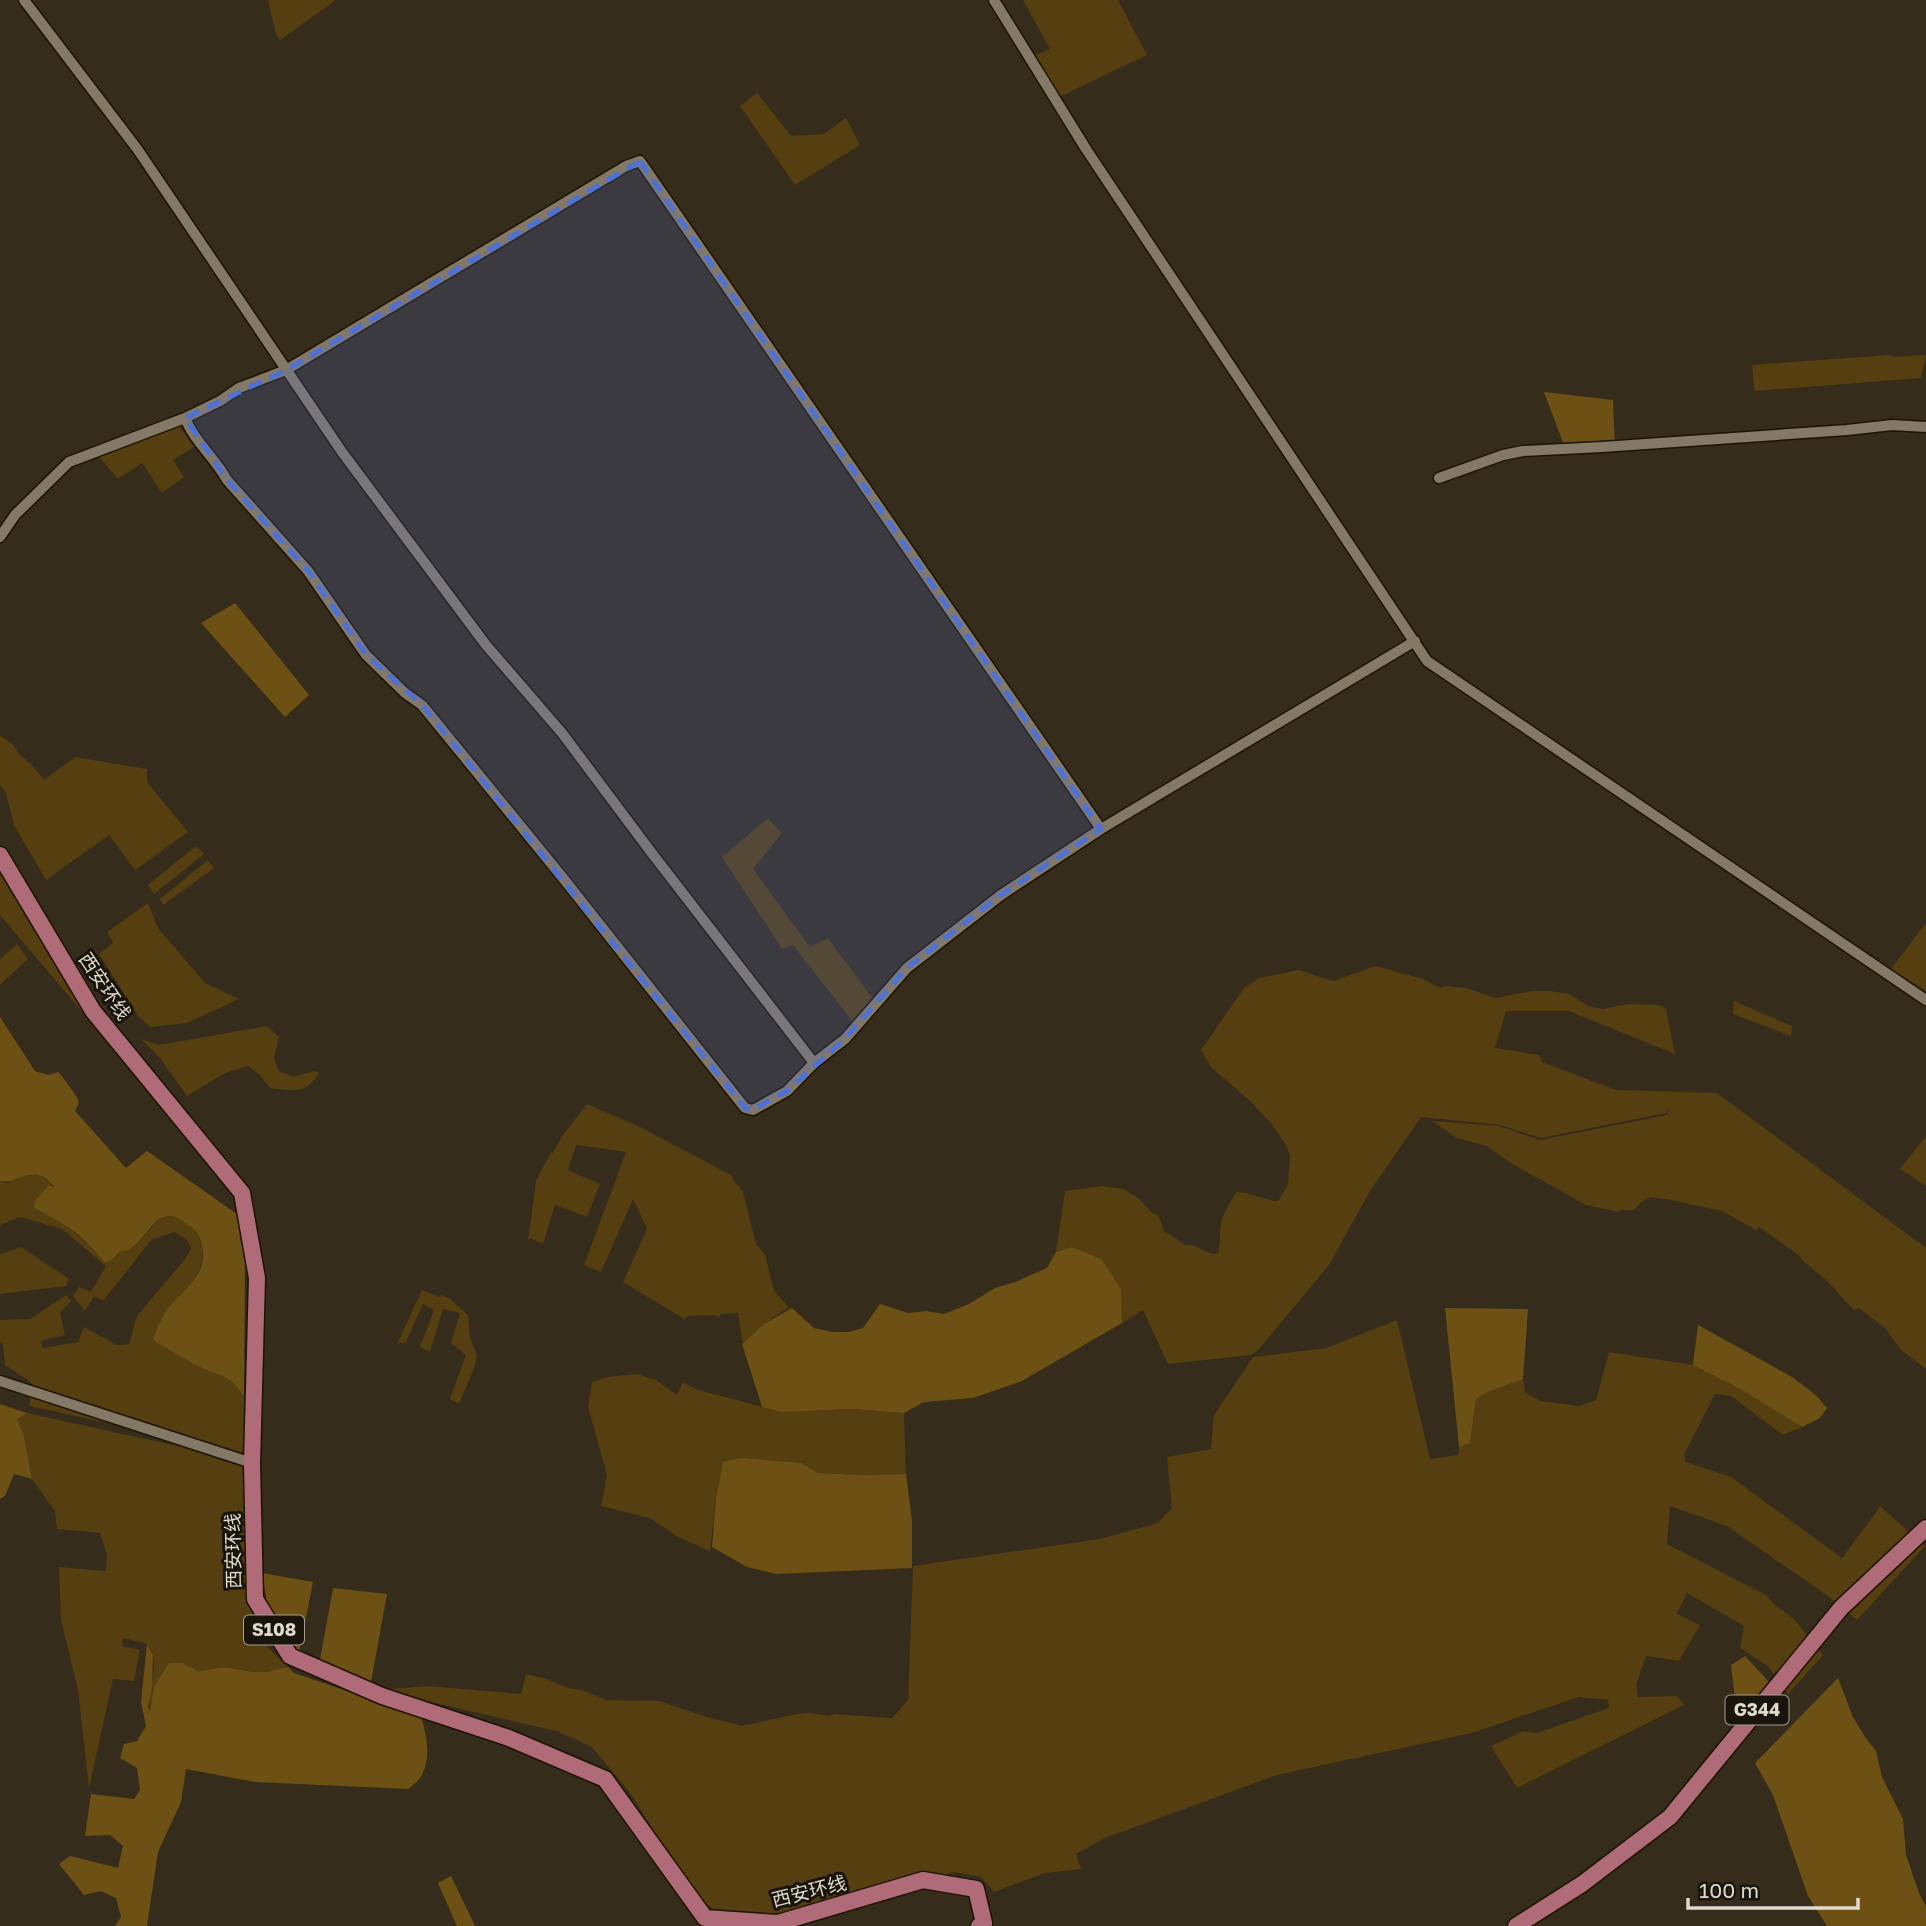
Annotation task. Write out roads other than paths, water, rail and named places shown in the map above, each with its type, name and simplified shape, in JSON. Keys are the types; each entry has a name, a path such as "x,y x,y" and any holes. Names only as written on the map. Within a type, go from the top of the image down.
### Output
{"main road":[{"name":"西安环线","path":"0,855 93,1011 242,1193 257,1278 252,1463 255,1599 290,1656 382,1696 509,1738 605,1779 705,1917 778,1923 923,1880 976,1889 984,1923 979,1926"},
{"name":"G344","path":"1516,1926 1582,1884 1670,1817 1841,1608 1926,1528"}],"street":[{"path":"24,0 138,150 342,452 486,645 562,733 814,1063"},
{"path":"994,0 1086,149 1427,661 1926,1000"},
{"path":"0,537 15,515 69,462 185,418 220,401 239,388 286,370 626,166 640,161 1101,829"},
{"path":"185,418 188,427 227,480 308,571 366,655 405,693 422,705 745,1108 752,1110 787,1091 814,1063 845,1039 907,968 1001,895 1101,829 1415,641"},
{"path":"1439,478 1503,455 1524,451 1892,425 1926,427"},
{"path":"0,1381 252,1463"}]}
